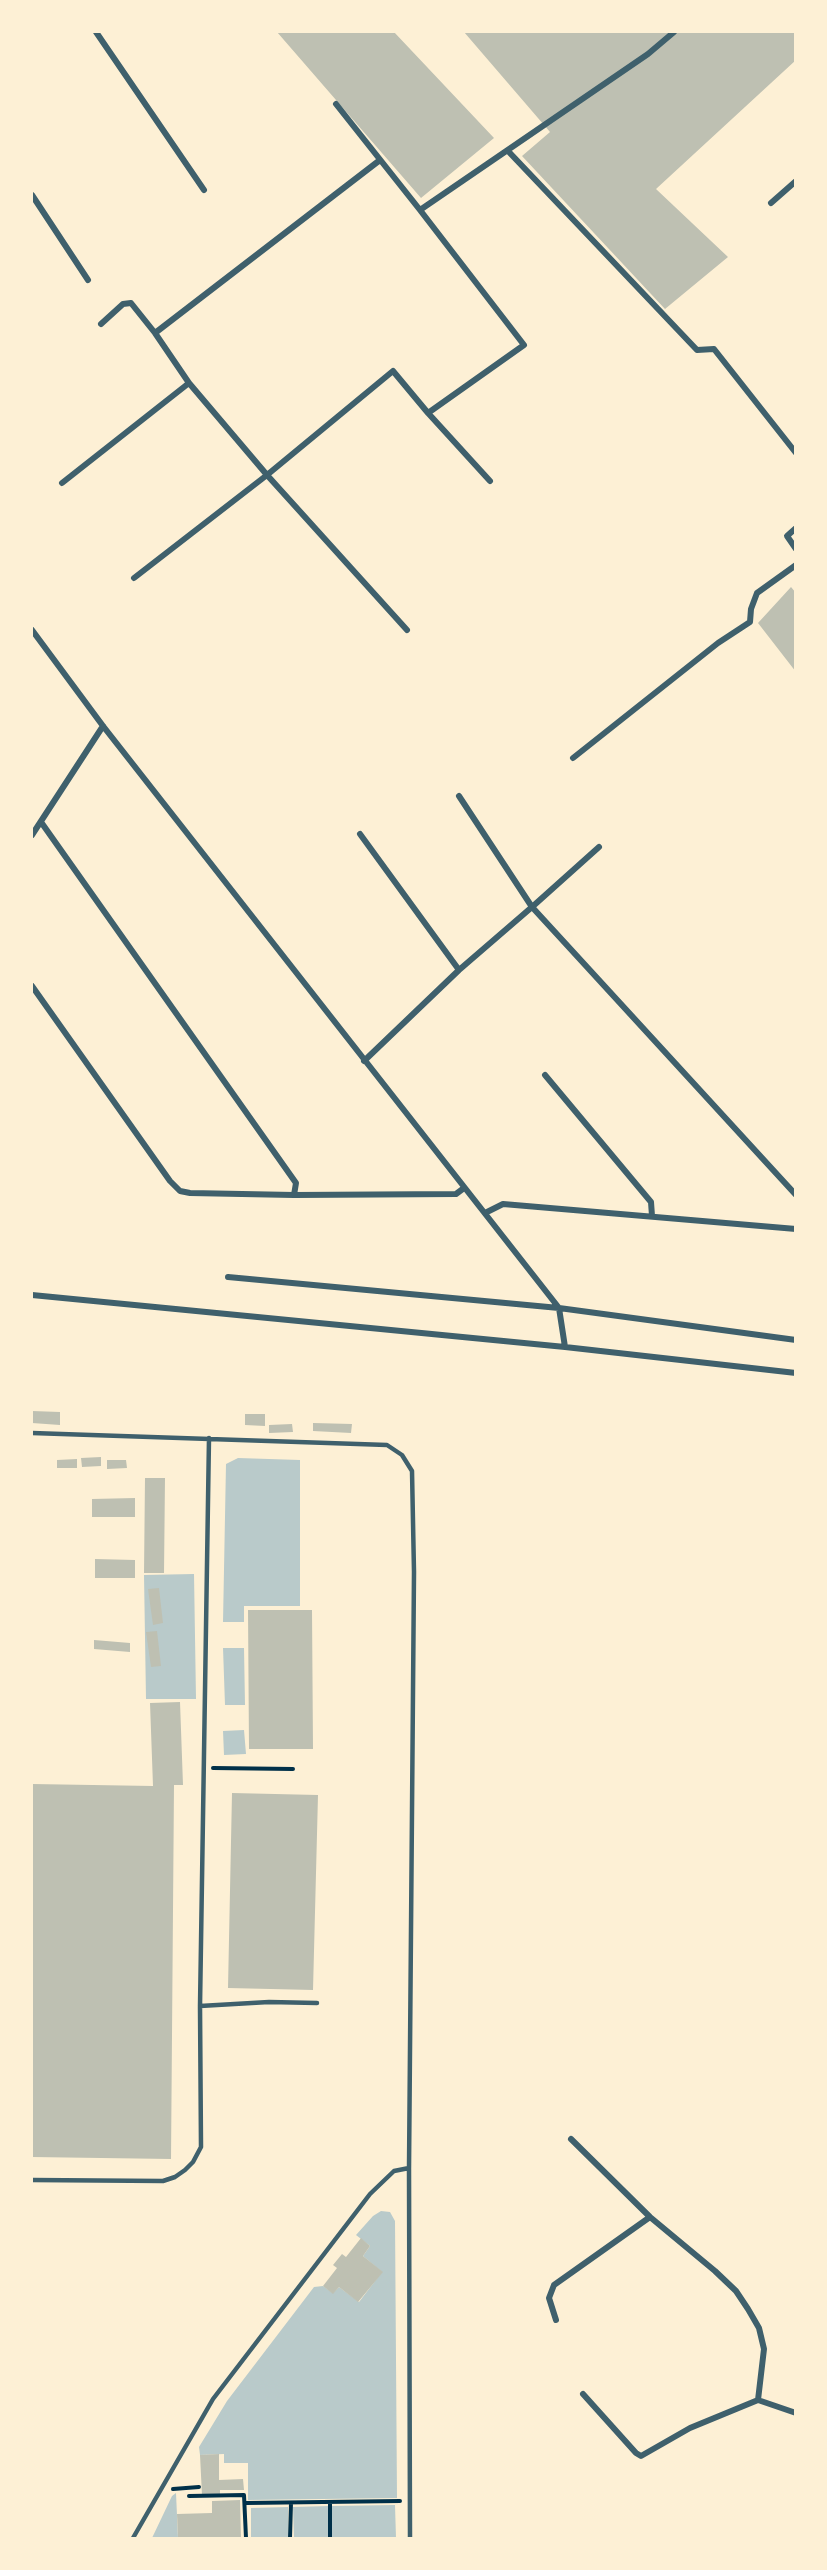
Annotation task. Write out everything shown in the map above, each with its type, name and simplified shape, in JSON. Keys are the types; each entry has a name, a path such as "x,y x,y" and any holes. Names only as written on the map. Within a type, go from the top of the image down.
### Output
{"street":[{"path":"96,32 204,190"},
{"path":"420,210 648,54 674,32"},
{"path":"336,104 524,345 428,413"},
{"path":"508,151 697,350 714,349 795,453"},
{"path":"155,333 380,160"},
{"path":"771,203 795,181"},
{"path":"32,195 88,280"},
{"path":"101,324 123,304 131,303 155,333 189,384 267,475 407,630"},
{"path":"134,578 267,475 393,371 490,481"},
{"path":"62,483 189,384"},
{"path":"795,528 787,536 795,549"},
{"path":"573,758 718,643 750,622 751,609 757,593 795,565"},
{"path":"32,630 103,726 559,1308 565,1347"},
{"path":"32,835 103,726"},
{"path":"459,796 532,907 795,1195"},
{"path":"41,822 296,1183 294,1194"},
{"path":"360,834 459,970"},
{"path":"364,1061 459,970 599,847"},
{"path":"32,986 174,1187 190,1193 294,1194 456,1194 464,1188"},
{"path":"545,1075 651,1202 652,1216"},
{"path":"485,1213 503,1204 795,1229"},
{"path":"228,1277 559,1308 795,1340"},
{"path":"32,1295 565,1347 795,1373"},
{"path":"571,2139 650,2217 736,2291 759,2328 764,2349 758,2400"},
{"path":"556,2320 549,2298 554,2285 650,2217"},
{"path":"584,2394 637,2455 641,2456 690,2428 758,2400 795,2413"}],"lane":[{"path":"32,1433 387,1445 402,1455 412,1471 414,1572 409,2168 410,2538"},
{"path":"32,2180 163,2181 175,2177 193,2162 201,2147 200,2006 209,1438"},
{"path":"200,2006 316,2002"},
{"path":"133,2538 213,2398 370,2194 394,2171 409,2168"}],"path":[{"path":"204,1767 293,1769"},
{"path":"160,2490 198,2487"},
{"path":"189,2496 244,2495 246,2538"},
{"path":"246,2503 410,2501"},
{"path":"290,2538 291,2503"},
{"path":"330,2503 330,2538"}],"shaded area":[{"path":"238,1458 300,1460 300,1606 244,1606 244,1622 223,1622 226,1464"},
{"path":"194,1574 196,1699 146,1699 144,1575"},
{"path":"223,1648 244,1648 245,1705 225,1705"},
{"path":"244,1730 246,1754 224,1755 223,1731"},
{"path":"381,2211 390,2212 395,2221 397,2498 248,2500 248,2463 224,2463 224,2454 200,2455 199,2447 227,2401 314,2287 323,2286 333,2293 339,2287 359,2302 382,2272 363,2256 370,2246 356,2235 373,2216"},
{"path":"176,2493 178,2538 152,2538 172,2496"},
{"path":"395,2505 396,2538 332,2538 331,2506"},
{"path":"328,2506 329,2538 294,2538 293,2507"},
{"path":"288,2507 288,2538 251,2538 251,2508"}],"building":[{"path":"277,32 394,32 494,138 421,198"},
{"path":"464,32 796,32 796,60 656,189 728,257 665,309 522,156 550,132"},
{"path":"791,587 796,593 796,672 758,623"},
{"path":"32,1411 60,1412 60,1425 32,1423"},
{"path":"245,1414 265,1414 265,1426 245,1425"},
{"path":"313,1423 352,1424 351,1433 313,1431"},
{"path":"292,1424 293,1432 269,1433 269,1425"},
{"path":"101,1457 101,1466 82,1467 81,1458"},
{"path":"77,1459 77,1468 57,1468 57,1460"},
{"path":"107,1460 126,1460 127,1468 107,1469"},
{"path":"145,1478 165,1478 164,1573 144,1573"},
{"path":"135,1498 135,1517 92,1517 92,1499"},
{"path":"95,1559 135,1560 135,1578 95,1578"},
{"path":"159,1588 163,1623 153,1625 148,1589"},
{"path":"248,1610 312,1610 313,1749 249,1749"},
{"path":"157,1631 161,1666 151,1667 146,1632"},
{"path":"94,1640 130,1643 130,1652 94,1649"},
{"path":"180,1702 183,1785 174,1785 171,2159 32,2157 32,1784 153,1786 150,1703"},
{"path":"232,1793 318,1795 313,1990 228,1988"},
{"path":"361,2238 370,2246 363,2256 383,2272 358,2302 339,2287 333,2294 323,2286 337,2268 333,2265 342,2254 346,2257"},
{"path":"219,2454 219,2480 243,2479 244,2490 220,2490 220,2494 202,2495 200,2455"},
{"path":"240,2500 241,2538 178,2537 177,2514 212,2513 212,2501"}]}
